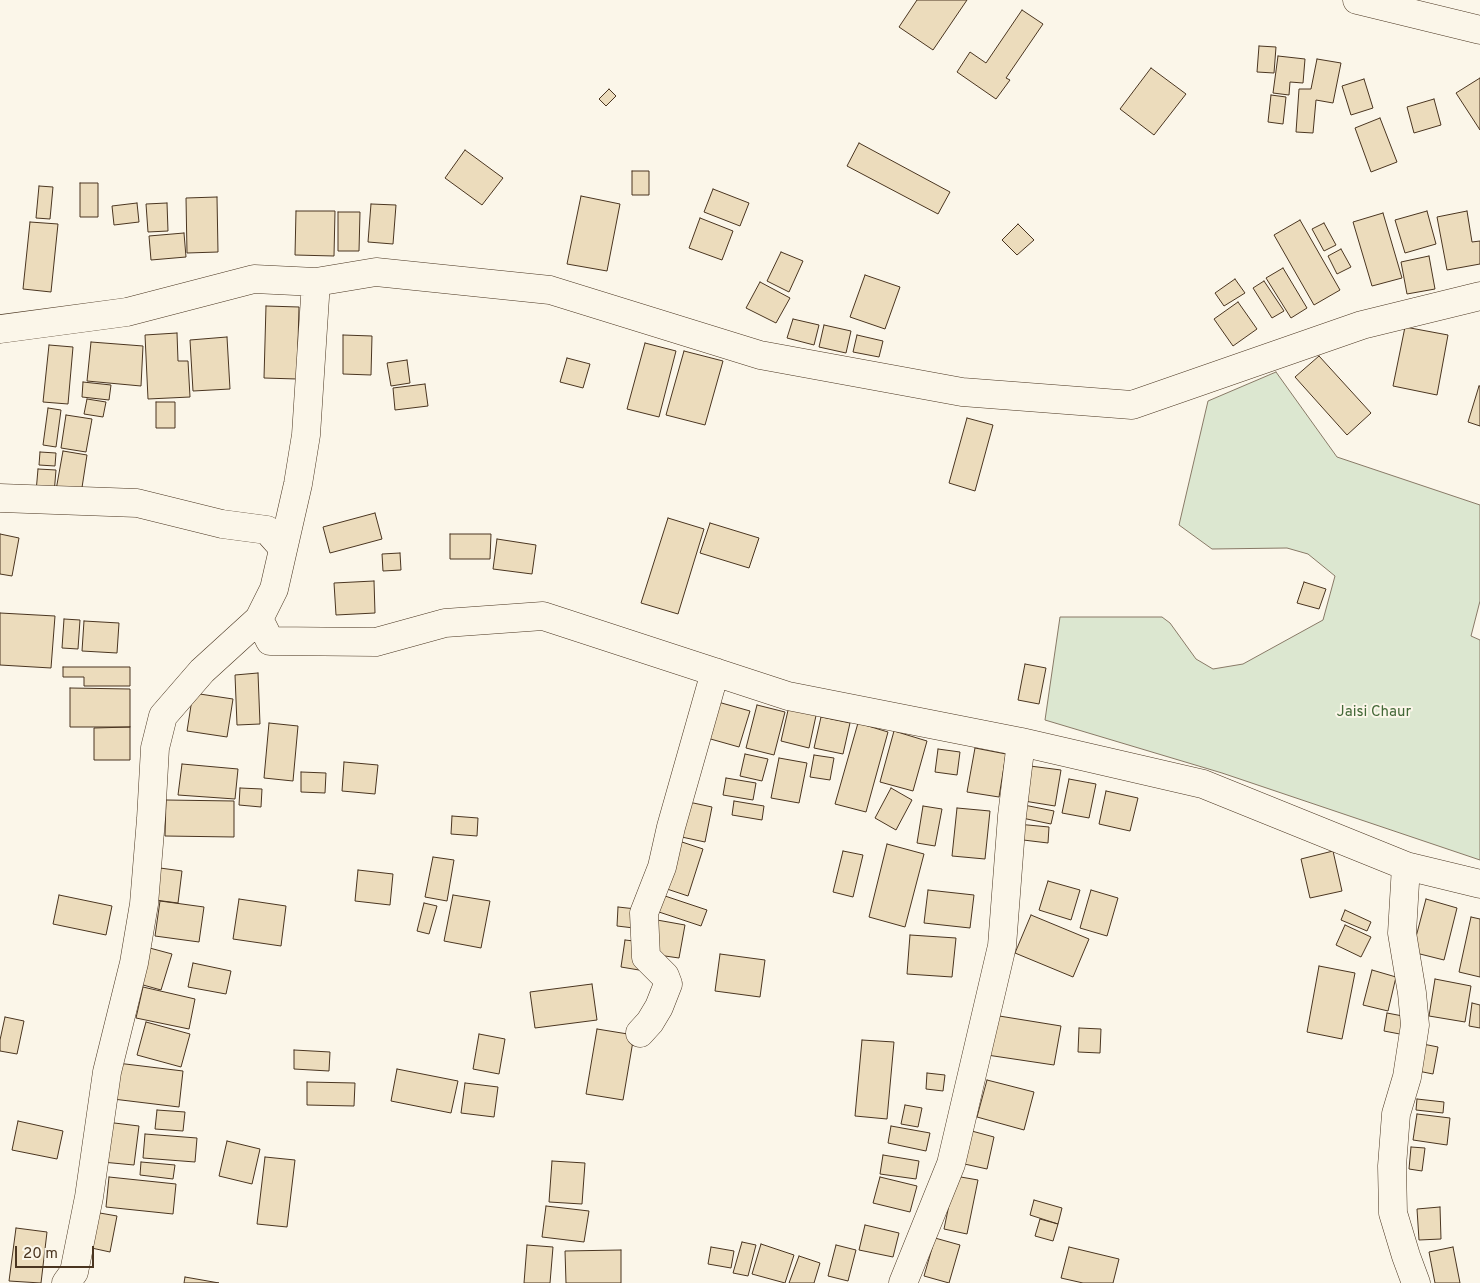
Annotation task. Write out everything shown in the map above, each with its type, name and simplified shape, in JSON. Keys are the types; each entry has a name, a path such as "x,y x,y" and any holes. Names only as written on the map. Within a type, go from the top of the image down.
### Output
{"main road":[{"path":"1357,0 1480,30"},
{"path":"0,329 127,312 254,279 316,282 376,272 550,290 760,354 962,392 1132,405 1362,326 1480,296"},
{"path":"66,1283 74,1272 89,1197 107,1072 135,954 144,904 152,820 155,748 163,716 202,671 259,619 274,589 298,484 306,435 316,282"},
{"path":"0,498 137,503 222,524 267,530 283,548"},
{"path":"259,619 270,642 376,642 445,623 542,616 788,696 1021,742 1203,784 1406,866 1480,884"},
{"path":"640,1033 659,1008 668,984 665,976 646,958 644,913 662,867 671,827 715,672"},
{"path":"903,1283 951,1164 1002,946 1012,816 1021,742"},
{"path":"1406,866 1402,933 1412,993 1415,1025 1407,1077 1396,1114 1392,1166 1393,1213 1416,1283"}],"green space":[{"name":"Jaisi Chaur","path":"1276,372 1337,457 1480,505 1480,601 1471,636 1480,640 1480,860 1222,773 1045,720 1060,617 1162,617 1170,623 1196,659 1213,669 1243,664 1323,620 1335,576 1308,554 1287,548 1212,549 1179,525 1208,401"}],"building":[{"path":"917,0 967,0 933,50 899,27"},
{"path":"1022,10 1043,24 1006,78 1010,80 996,99 957,72 970,52 986,63"},
{"path":"1259,46 1276,47 1274,73 1257,72"},
{"path":"1278,56 1305,59 1303,83 1290,82 1289,95 1273,93"},
{"path":"1317,59 1341,63 1333,103 1316,100 1313,133 1296,132 1299,89 1311,89"},
{"path":"1151,68 1186,94 1154,135 1120,109"},
{"path":"1480,78 1480,130 1456,93"},
{"path":"1364,79 1373,108 1351,115 1342,86"},
{"path":"609,89 616,96 606,106 599,99"},
{"path":"1271,95 1286,97 1283,124 1268,122"},
{"path":"1434,99 1441,125 1414,133 1407,107"},
{"path":"1380,118 1397,162 1371,172 1355,128"},
{"path":"859,143 950,192 938,214 847,166"},
{"path":"465,150 503,178 482,205 445,178"},
{"path":"632,171 649,171 649,195 632,195"},
{"path":"80,183 98,183 98,217 80,217"},
{"path":"39,186 53,187 50,219 36,218"},
{"path":"713,189 749,203 740,226 704,212"},
{"path":"581,196 620,204 607,271 567,264"},
{"path":"217,197 218,252 187,253 186,198"},
{"path":"137,203 139,222 114,225 112,206"},
{"path":"167,203 168,231 148,232 146,204"},
{"path":"371,204 396,205 393,244 368,242"},
{"path":"296,211 335,211 334,256 295,255"},
{"path":"1427,211 1436,244 1405,253 1395,220"},
{"path":"1467,211 1472,242 1480,241 1480,264 1447,270 1437,217"},
{"path":"338,212 360,212 359,251 338,251"},
{"path":"1383,213 1402,278 1372,286 1353,222"},
{"path":"700,218 733,231 722,260 689,248"},
{"path":"1300,220 1340,290 1314,305 1274,235"},
{"path":"30,222 58,224 51,292 23,289"},
{"path":"1324,223 1336,245 1324,251 1312,229"},
{"path":"1018,224 1034,240 1017,255 1002,240"},
{"path":"184,233 186,257 151,260 149,236"},
{"path":"1341,249 1351,267 1337,274 1328,256"},
{"path":"781,252 803,261 789,292 767,281"},
{"path":"1429,256 1435,289 1407,294 1401,262"},
{"path":"1283,268 1307,308 1291,318 1266,278"},
{"path":"865,275 900,287 885,329 850,317"},
{"path":"1235,279 1245,293 1224,306 1215,293"},
{"path":"1264,281 1284,311 1272,318 1253,288"},
{"path":"760,282 790,298 776,323 746,308"},
{"path":"1238,302 1257,329 1233,346 1214,319"},
{"path":"266,306 299,307 297,379 264,378"},
{"path":"793,319 819,325 814,345 787,338"},
{"path":"824,325 851,331 846,353 819,347"},
{"path":"1405,327 1448,335 1437,395 1393,386"},
{"path":"177,333 178,361 188,361 190,397 148,399 145,335"},
{"path":"343,335 372,336 371,375 343,374"},
{"path":"857,335 883,341 879,357 853,352"},
{"path":"227,337 230,389 193,391 190,340"},
{"path":"91,342 143,346 141,386 87,381"},
{"path":"645,343 676,351 659,417 627,409"},
{"path":"49,345 73,347 68,404 43,402"},
{"path":"684,351 723,361 705,425 666,415"},
{"path":"1319,356 1371,413 1347,435 1295,377"},
{"path":"567,358 590,364 583,388 560,382"},
{"path":"407,360 410,383 391,386 387,363"},
{"path":"83,382 111,385 109,400 82,397"},
{"path":"425,384 428,406 395,410 393,388"},
{"path":"1480,386 1480,426 1468,422"},
{"path":"87,399 106,402 103,417 84,414"},
{"path":"156,402 175,402 175,428 156,428"},
{"path":"48,408 61,410 56,447 43,445"},
{"path":"66,415 92,419 86,452 61,448"},
{"path":"967,418 993,425 975,491 949,483"},
{"path":"63,451 87,455 81,494 56,490"},
{"path":"40,452 56,453 55,466 39,465"},
{"path":"38,469 56,470 54,494 36,492"},
{"path":"375,513 382,539 330,553 323,527"},
{"path":"668,518 704,529 678,614 641,603"},
{"path":"710,523 759,538 749,568 700,553"},
{"path":"0,534 19,538 12,576 0,574"},
{"path":"450,534 491,534 490,559 450,559"},
{"path":"497,539 536,545 532,574 493,569"},
{"path":"400,553 401,570 383,571 382,554"},
{"path":"374,581 375,613 336,615 334,583"},
{"path":"1304,582 1326,589 1319,609 1297,603"},
{"path":"0,613 55,616 51,668 0,665"},
{"path":"64,619 80,620 78,649 62,648"},
{"path":"84,621 119,623 117,653 82,651"},
{"path":"1025,664 1046,668 1039,704 1018,700"},
{"path":"63,667 130,667 130,686 84,686 84,677 63,677"},
{"path":"258,673 260,724 237,725 235,675"},
{"path":"70,688 130,689 130,727 70,727"},
{"path":"193,693 233,699 227,737 187,731"},
{"path":"718,702 750,711 739,747 707,738"},
{"path":"757,705 785,712 774,755 746,748"},
{"path":"789,706 817,711 809,748 781,741"},
{"path":"821,717 850,723 843,754 814,748"},
{"path":"269,723 298,726 293,781 264,778"},
{"path":"858,723 888,732 866,812 835,804"},
{"path":"130,727 130,760 94,760 94,728"},
{"path":"894,731 927,741 913,791 880,782"},
{"path":"975,748 1006,754 999,797 967,792"},
{"path":"938,749 960,752 957,775 935,772"},
{"path":"745,754 768,759 762,781 740,776"},
{"path":"814,755 834,758 830,780 810,777"},
{"path":"779,758 807,763 799,803 771,798"},
{"path":"344,762 378,765 375,794 342,791"},
{"path":"182,764 238,769 235,799 178,795"},
{"path":"1030,766 1061,770 1055,806 1024,801"},
{"path":"301,772 326,773 325,793 301,792"},
{"path":"726,778 756,783 753,800 723,795"},
{"path":"1069,779 1096,784 1089,818 1062,813"},
{"path":"240,788 262,789 261,807 239,805"},
{"path":"891,788 912,800 896,830 875,818"},
{"path":"1106,791 1138,798 1130,831 1099,824"},
{"path":"166,800 234,801 234,837 165,836"},
{"path":"684,801 712,807 705,842 677,836"},
{"path":"734,801 764,806 762,820 732,815"},
{"path":"1024,805 1054,811 1051,824 1022,818"},
{"path":"923,806 942,809 935,846 917,843"},
{"path":"957,808 990,811 985,859 952,856"},
{"path":"452,816 478,818 477,836 451,834"},
{"path":"1017,824 1049,827 1048,843 1015,839"},
{"path":"679,841 703,849 688,896 664,888"},
{"path":"887,844 924,854 905,927 869,917"},
{"path":"843,851 863,855 853,897 833,892"},
{"path":"1333,851 1342,891 1310,898 1301,859"},
{"path":"433,857 454,860 447,901 425,897"},
{"path":"160,868 182,871 178,903 155,900"},
{"path":"358,870 393,874 390,905 355,901"},
{"path":"1048,881 1080,890 1071,920 1039,910"},
{"path":"928,890 974,895 970,928 924,923"},
{"path":"1091,890 1118,898 1107,936 1080,928"},
{"path":"659,894 707,910 701,926 653,910"},
{"path":"59,895 112,906 106,935 53,924"},
{"path":"453,895 490,901 481,948 444,941"},
{"path":"239,899 286,906 281,946 233,939"},
{"path":"1426,899 1457,908 1444,960 1412,952"},
{"path":"160,901 204,907 199,942 155,936"},
{"path":"424,903 437,906 429,934 417,931"},
{"path":"618,907 636,909 634,928 617,926"},
{"path":"1345,910 1371,922 1367,931 1341,920"},
{"path":"1031,915 1089,939 1073,977 1015,953"},
{"path":"1471,917 1480,919 1480,977 1459,972"},
{"path":"657,920 685,925 679,958 651,954"},
{"path":"1345,925 1371,937 1361,957 1336,945"},
{"path":"910,935 956,938 952,977 907,974"},
{"path":"625,940 643,942 639,970 621,967"},
{"path":"146,947 172,954 161,990 136,983"},
{"path":"720,954 765,960 760,997 715,991"},
{"path":"193,963 231,971 226,994 188,987"},
{"path":"1319,966 1355,973 1342,1039 1307,1032"},
{"path":"1372,970 1396,977 1388,1011 1363,1005"},
{"path":"1435,979 1471,986 1465,1022 1429,1016"},
{"path":"592,984 597,1020 535,1028 530,992"},
{"path":"143,987 195,999 189,1029 136,1018"},
{"path":"1472,1003 1480,1005 1480,1028 1469,1026"},
{"path":"1387,1013 1408,1017 1405,1035 1384,1031"},
{"path":"993,1015 1061,1026 1054,1065 987,1055"},
{"path":"5,1017 24,1021 17,1054 0,1051 0,1040"},
{"path":"146,1022 190,1034 181,1067 137,1055"},
{"path":"1079,1028 1101,1029 1100,1053 1078,1052"},
{"path":"597,1029 634,1035 623,1100 586,1094"},
{"path":"479,1034 505,1039 499,1074 473,1069"},
{"path":"862,1040 894,1042 887,1119 855,1116"},
{"path":"1423,1044 1438,1047 1433,1074 1418,1071"},
{"path":"294,1050 330,1052 329,1071 294,1069"},
{"path":"117,1063 183,1071 179,1107 113,1099"},
{"path":"397,1069 458,1081 451,1113 391,1101"},
{"path":"927,1073 945,1075 943,1091 926,1089"},
{"path":"987,1080 1034,1092 1024,1130 977,1117"},
{"path":"307,1082 355,1083 354,1106 307,1105"},
{"path":"465,1083 498,1087 494,1117 461,1113"},
{"path":"1417,1099 1444,1102 1443,1113 1416,1110"},
{"path":"905,1105 922,1108 918,1127 901,1124"},
{"path":"157,1110 185,1112 183,1131 155,1129"},
{"path":"1417,1114 1450,1118 1447,1145 1413,1140"},
{"path":"18,1121 63,1131 57,1159 12,1150"},
{"path":"106,1122 139,1126 134,1165 102,1162"},
{"path":"891,1126 930,1133 926,1151 888,1143"},
{"path":"968,1130 994,1137 987,1169 960,1163"},
{"path":"145,1134 197,1138 195,1162 143,1158"},
{"path":"227,1141 260,1149 252,1184 219,1176"},
{"path":"1411,1147 1425,1148 1422,1171 1409,1169"},
{"path":"883,1155 919,1161 916,1179 880,1174"},
{"path":"265,1157 295,1160 287,1227 257,1224"},
{"path":"552,1161 585,1163 582,1204 549,1202"},
{"path":"141,1162 175,1165 173,1179 140,1175"},
{"path":"955,1176 978,1180 967,1234 944,1229"},
{"path":"109,1177 176,1184 173,1214 106,1207"},
{"path":"880,1177 917,1186 910,1212 873,1203"},
{"path":"1034,1200 1062,1208 1058,1224 1030,1215"},
{"path":"546,1206 589,1211 584,1242 542,1237"},
{"path":"1440,1207 1441,1239 1419,1240 1417,1209"},
{"path":"94,1212 117,1216 110,1252 87,1247"},
{"path":"1040,1219 1058,1224 1053,1241 1035,1236"},
{"path":"865,1225 899,1233 893,1257 859,1250"},
{"path":"16,1228 47,1232 41,1283 9,1281"},
{"path":"935,1238 960,1245 949,1283 924,1276"},
{"path":"742,1242 756,1245 748,1276 733,1273"},
{"path":"761,1244 794,1255 785,1283 752,1274"},
{"path":"527,1245 553,1247 550,1283 524,1283"},
{"path":"836,1245 856,1250 848,1281 828,1276"},
{"path":"711,1247 734,1251 731,1268 708,1264"},
{"path":"1069,1247 1119,1259 1113,1283 1083,1283 1061,1278"},
{"path":"1453,1247 1460,1283 1435,1283 1429,1252"},
{"path":"621,1250 621,1283 566,1283 565,1251"},
{"path":"799,1256 820,1263 814,1283 789,1283"},
{"path":"185,1277 219,1283 184,1283"}]}
